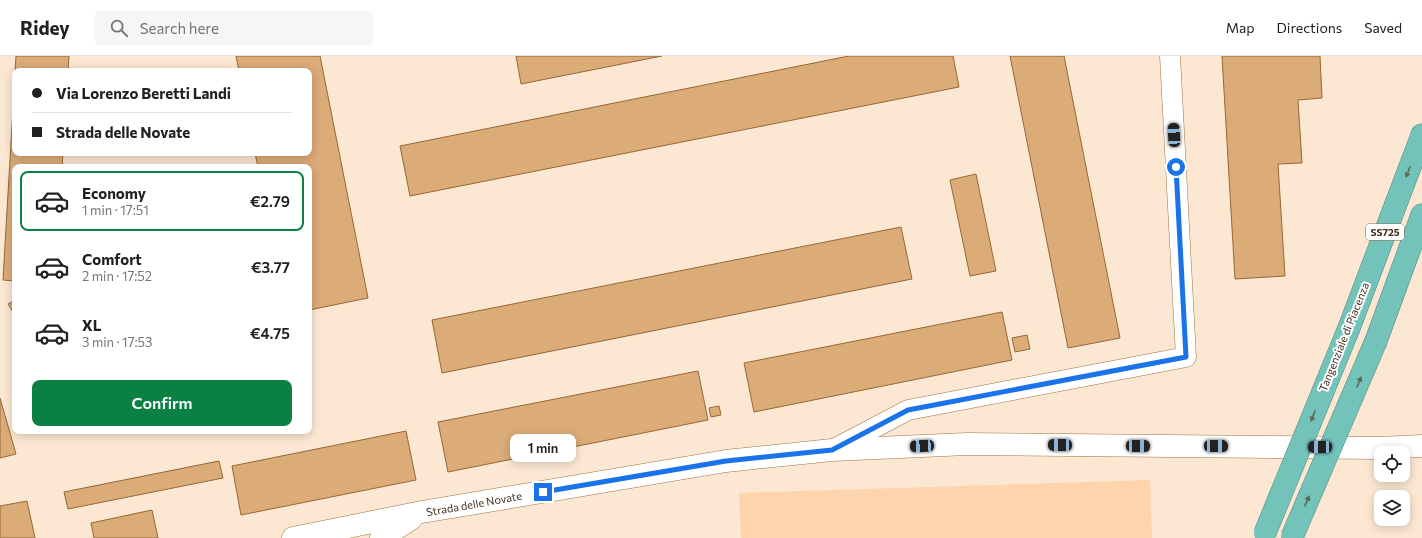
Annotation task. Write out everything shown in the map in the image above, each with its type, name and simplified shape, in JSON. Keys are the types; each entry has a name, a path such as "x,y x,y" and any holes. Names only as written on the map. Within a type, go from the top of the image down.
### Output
{"highway":[{"name":"Tangenziale di Piacenza","path":"1264,536 1349,328 1422,135"},
{"name":"SS725","path":"1292,537 1376,341 1422,215"},
{"path":"1376,341 1422,243"}],"street":[{"path":"832,450 908,410 1186,357 1170,56"},
{"name":"Strada delle Novate","path":"293,538 422,512 726,461 832,450 967,444 1370,448 1422,446"},
{"path":"381,538 422,512"}],"shaded area":[{"path":"1150,480 1152,538 741,538 739,493"}],"building":[{"path":"16,56 69,56 68,68 15,68"},
{"path":"236,56 320,56 368,298 312,309 312,164 257,164 256,156 312,156 312,68 238,68"},
{"path":"516,56 662,56 521,84"},
{"path":"849,56 953,56 959,87 410,196 400,146"},
{"path":"1010,56 1064,56 1120,338 1068,348"},
{"path":"1222,56 1320,56 1322,98 1298,100 1302,163 1278,164 1285,276 1235,279"},
{"path":"12,126 12,156 63,156 62,164 12,164 12,281 3,280"},
{"path":"976,174 996,271 970,276 950,180"},
{"path":"901,227 912,279 442,373 432,320"},
{"path":"12,302 12,310 8,304"},
{"path":"1002,312 1012,360 754,412 744,363"},
{"path":"1027,335 1030,349 1015,352 1012,338"},
{"path":"698,371 708,420 448,472 438,422"},
{"path":"0,398 16,454 0,458"},
{"path":"719,406 721,415 711,417 709,408"},
{"path":"406,431 416,480 241,515 232,466"},
{"path":"219,461 223,478 68,509 64,492"},
{"path":"27,501 35,538 0,538 0,506"},
{"path":"152,510 158,538 94,538 91,523"}],"route":[{"path":"543,492 726,461 832,450 908,410 1186,357 1176,167"}]}
